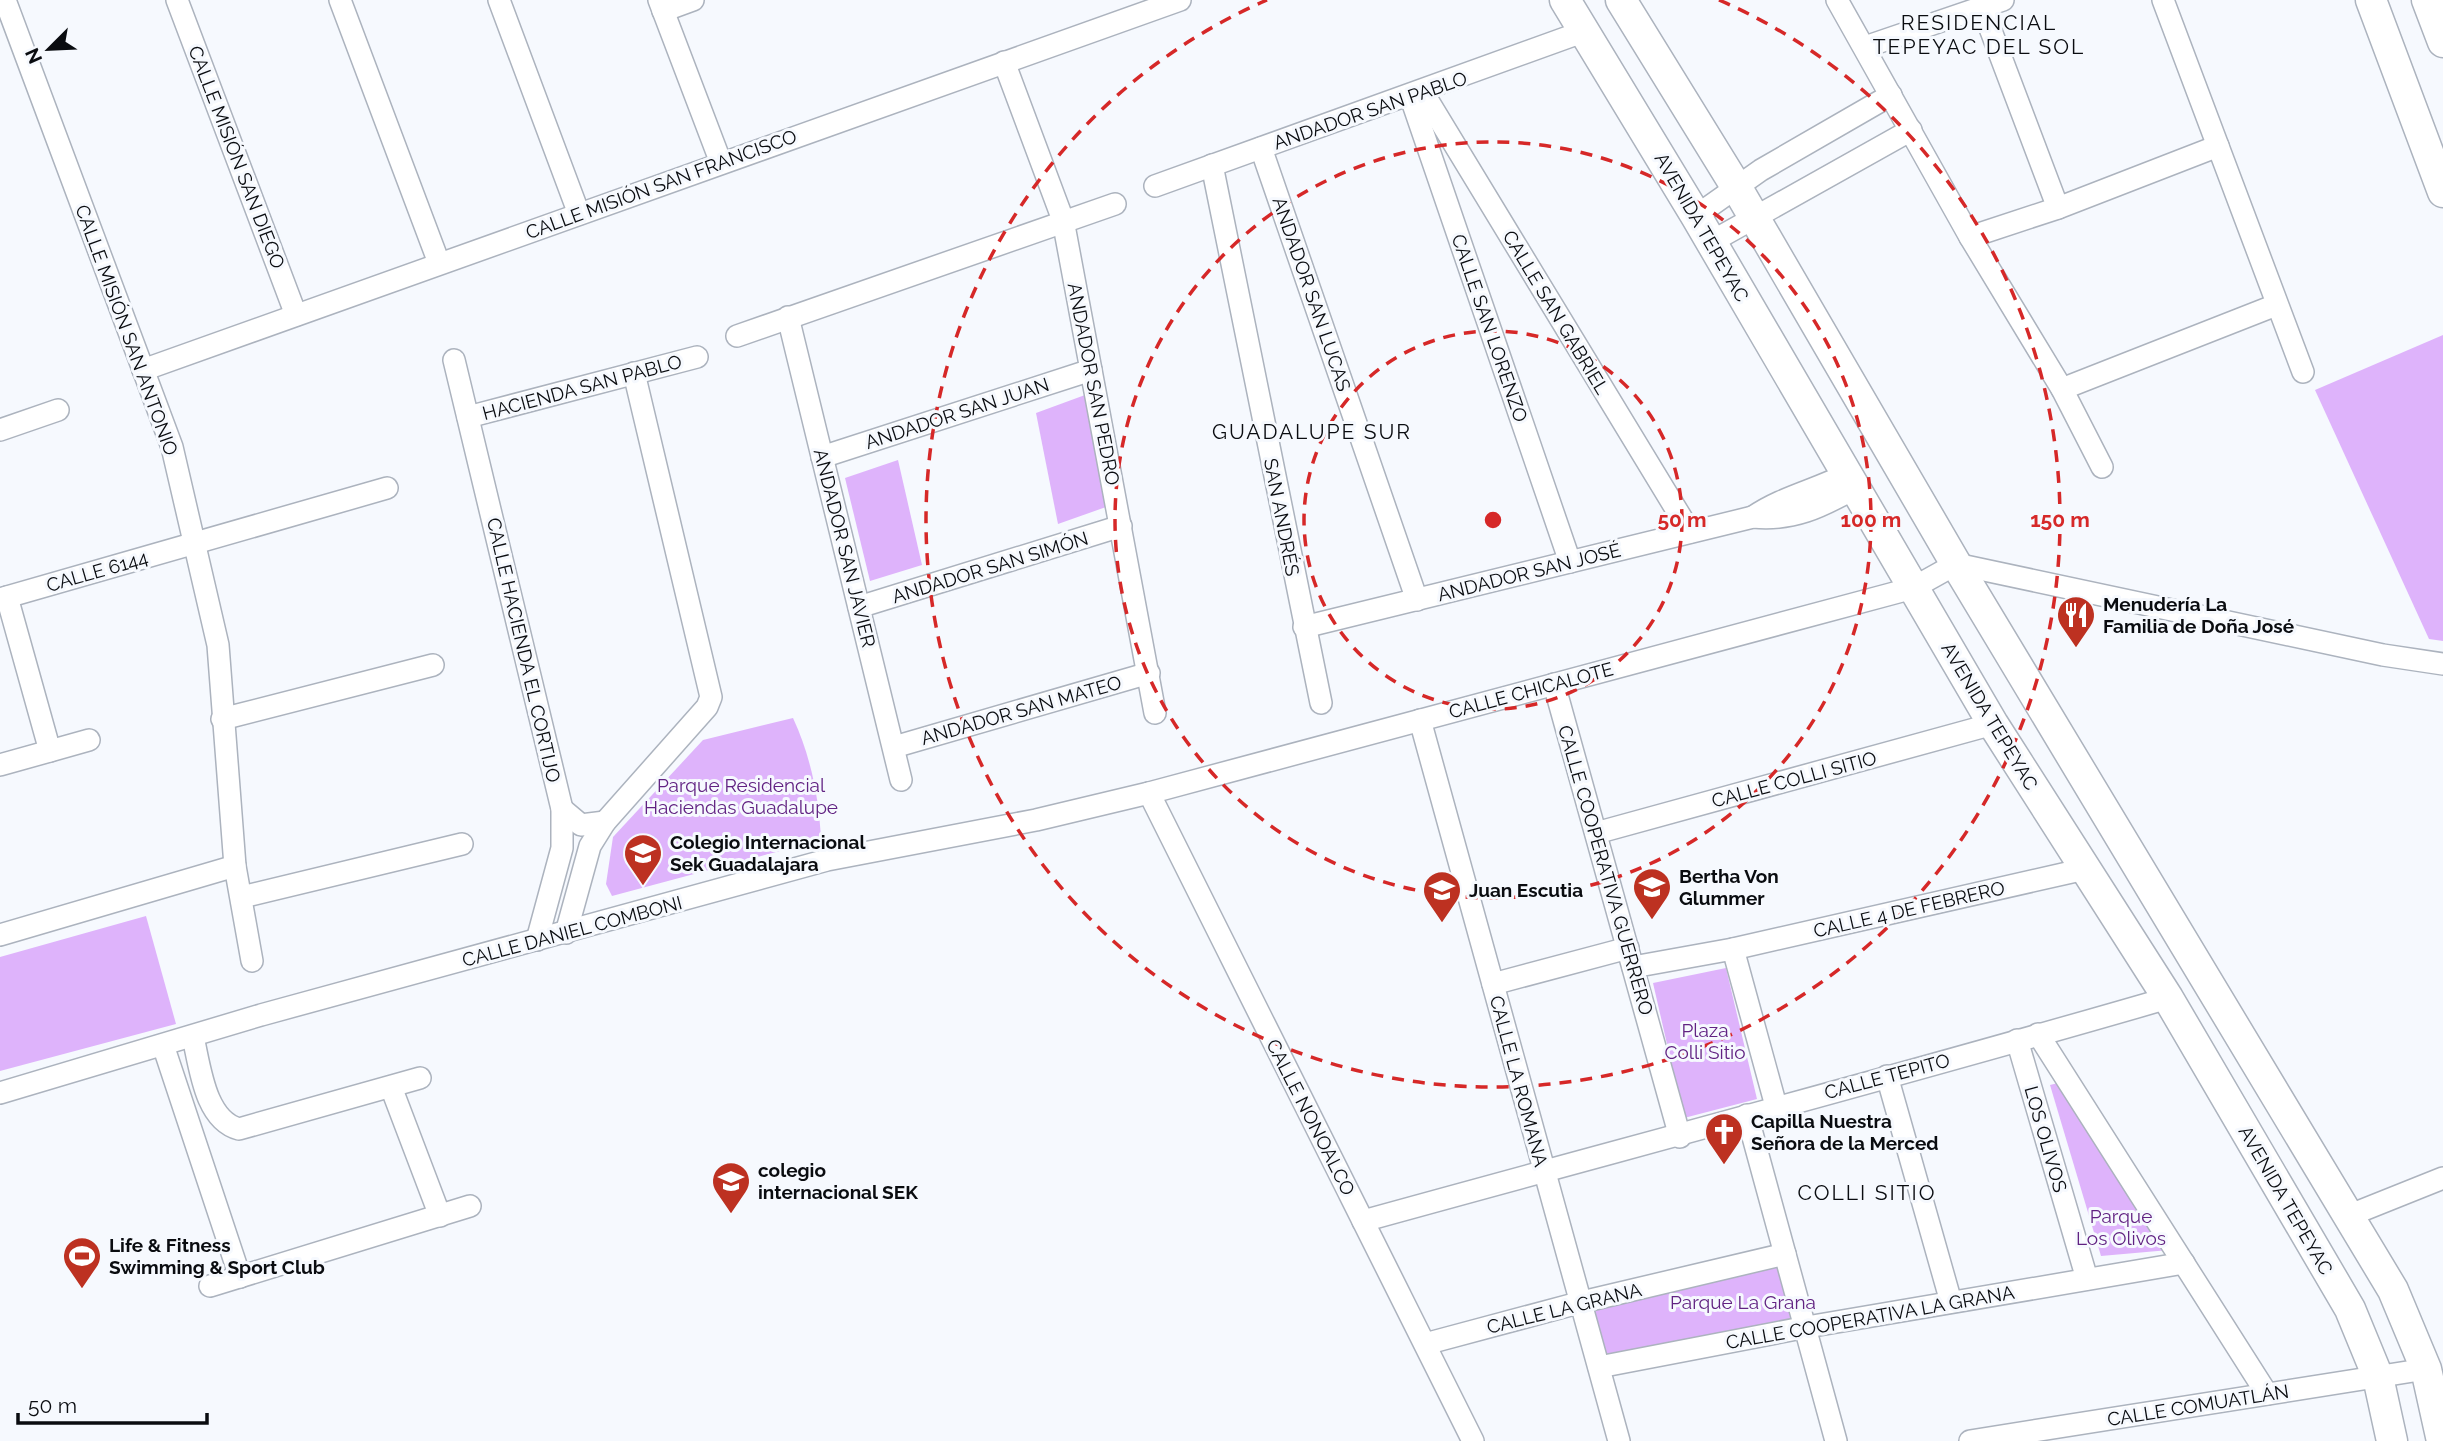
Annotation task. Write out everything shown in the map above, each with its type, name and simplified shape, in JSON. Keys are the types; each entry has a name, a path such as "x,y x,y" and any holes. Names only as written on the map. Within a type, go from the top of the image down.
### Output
{"street":[{"name":"CALLE MISIÓN SAN ANTONIO","path":"5,0 172,447 218,645 235,866 252,961"},
{"name":"CALLE MISIÓN SAN DIEGO","path":"177,0 296,315"},
{"path":"340,0 439,263"},
{"path":"499,0 579,214"},
{"path":"693,0 661,5 721,163"},
{"name":"CALLE MISIÓN SAN FRANCISCO","path":"143,370 1180,0"},
{"name":"AVENIDA TEPEYAC","path":"1565,0 1712,242 1993,724 2168,998 2350,1309 2378,1377 2392,1441"},
{"path":"1620,0 1737,188 1956,564 2393,1290 2426,1369 2442,1441"},
{"path":"1838,0 1970,237 2062,389 2102,467"},
{"path":"1865,47 2003,0"},
{"path":"2163,0 2303,372"},
{"path":"2371,0 2443,192"},
{"path":"2427,0 2442,36"},
{"path":"1982,7 2058,208"},
{"name":"ANDADOR SAN PABLO","path":"1155,186 1585,31"},
{"name":"ANDADOR SAN PEDRO","path":"1004,62 1063,220 1155,713"},
{"name":"CALLE SAN GABRIEL","path":"1416,93 1690,532"},
{"name":"CALLE SAN LORENZO","path":"1416,93 1570,562"},
{"path":"1696,216 1761,170 1891,95"},
{"path":"1850,119 1870,153"},
{"path":"1712,242 1910,130"},
{"path":"1970,237 2058,208 2218,146"},
{"name":"ANDADOR SAN LUCAS","path":"1261,148 1417,600"},
{"name":"SAN ANDRÉS","path":"1212,165 1321,704"},
{"path":"737,336 1115,204"},
{"path":"2062,389 2276,305"},
{"name":"ANDADOR SAN JAVIER","path":"788,317 901,779"},
{"name":"HACIENDA SAN PABLO","path":"468,417 697,357"},
{"name":"CALLE HACIENDA EL CORTIJO","path":"454,360 562,810 562,848 537,940"},
{"name":"ANDADOR SAN JUAN","path":"822,457 1091,370"},
{"path":"566,933 590,846 605,822 707,707 711,697 634,373"},
{"path":"0,430 58,410"},
{"name":"ANDADOR SAN JOSÉ","path":"1304,627 1753,517 1780,519 1830,502 1851,481"},
{"name":"CALLE 6144","path":"4,598 387,488"},
{"name":"ANDADOR SAN SIMÓN","path":"859,607 1121,526"},
{"path":"1956,564 2383,655 2443,664"},
{"name":"CALLE CHICALOTE","path":"1149,793 1913,588 1956,564"},
{"path":"4,598 50,751"},
{"path":"222,719 433,665"},
{"name":"ANDADOR SAN MATEO","path":"894,747 1149,673"},
{"name":"CALLE COOPERATIVA GUERRERO","path":"1554,684 1680,1137"},
{"name":"CALLE LA ROMANA","path":"1420,720 1619,1441"},
{"name":"CALLE COLLI SITIO","path":"1596,834 1993,724"},
{"path":"0,765 89,740"},
{"name":"CALLE DANIEL COMBONI","path":"0,1093 261,1015 827,860 1037,820 1149,793"},
{"name":"CALLE NONOALCO","path":"1149,793 1473,1441"},
{"path":"562,810 581,825 605,822"},
{"path":"242,897 462,844"},
{"path":"0,935 235,866"},
{"name":"CALLE 4 DE FEBRERO","path":"1493,985 1630,957 1723,951 2085,869"},
{"path":"1723,951 1776,1106"},
{"name":"CALLE TEPITO","path":"1363,1221 1680,1137 1776,1106 2168,998"},
{"path":"2038,1034 2267,1394"},
{"path":"193,1037 215,1113 225,1126 232,1128 239,1129 420,1078"},
{"name":"LOS OLIVOS","path":"2017,1040 2087,1279"},
{"path":"163,1045 240,1277"},
{"path":"1887,1076 1951,1301"},
{"path":"391,1087 440,1216"},
{"path":"2238,1118 2276,1097"},
{"path":"1747,1115 1836,1441"},
{"path":"2348,1216 2443,1178"},
{"path":"210,1286 470,1206"},
{"name":"CALLE LA GRANA","path":"1425,1344 1582,1302 1785,1254"},
{"name":"CALLE COOPERATIVA LA GRANA","path":"1599,1367 1951,1301 2184,1264"},
{"name":"CALLE COMUATLÁN","path":"1970,1441 2426,1369"}],"green space":[{"path":"2443,335 2443,641 2429,639 2315,390"},
{"path":"1085,395 1106,507 1058,524 1036,413"},
{"path":"898,460 922,565 870,581 845,478"},
{"name":"Parque Residencial Haciendas Guadalupe","path":"793,718 813,778 821,840 612,896 606,884 613,837 703,740"},
{"path":"146,916 176,1024 0,1071 0,957"},
{"name":"Plaza Colli Sitio","path":"1726,968 1757,1099 1684,1118 1653,983"},
{"name":"Parque Los Olivos","path":"2058,1083 2169,1250 2101,1256 2050,1085"},
{"name":"Parque La Grana","path":"1778,1266 1791,1320 1606,1360 1593,1308"}],"place":[{"name":"Menudería La Familia de Doña José","path":"2076,649"},
{"name":"Colegio Internacional Sek Guadalajara","path":"643,887"},
{"name":"Bertha Von Glummer","path":"1652,921"},
{"name":"Juan Escutia","path":"1442,924"},
{"name":"Capilla Nuestra Señora de la Merced","path":"1724,1166"},
{"name":"colegio internacional SEK","path":"731,1215"},
{"name":"Life & Fitness Swimming & Sport Club","path":"82,1290"}],"district":[{"name":"RESIDENCIAL TEPEYAC DEL SOL","path":"1979,34"},
{"name":"GUADALUPE SUR","path":"1312,431"},
{"name":"COLLI SITIO","path":"1867,1192"}]}
